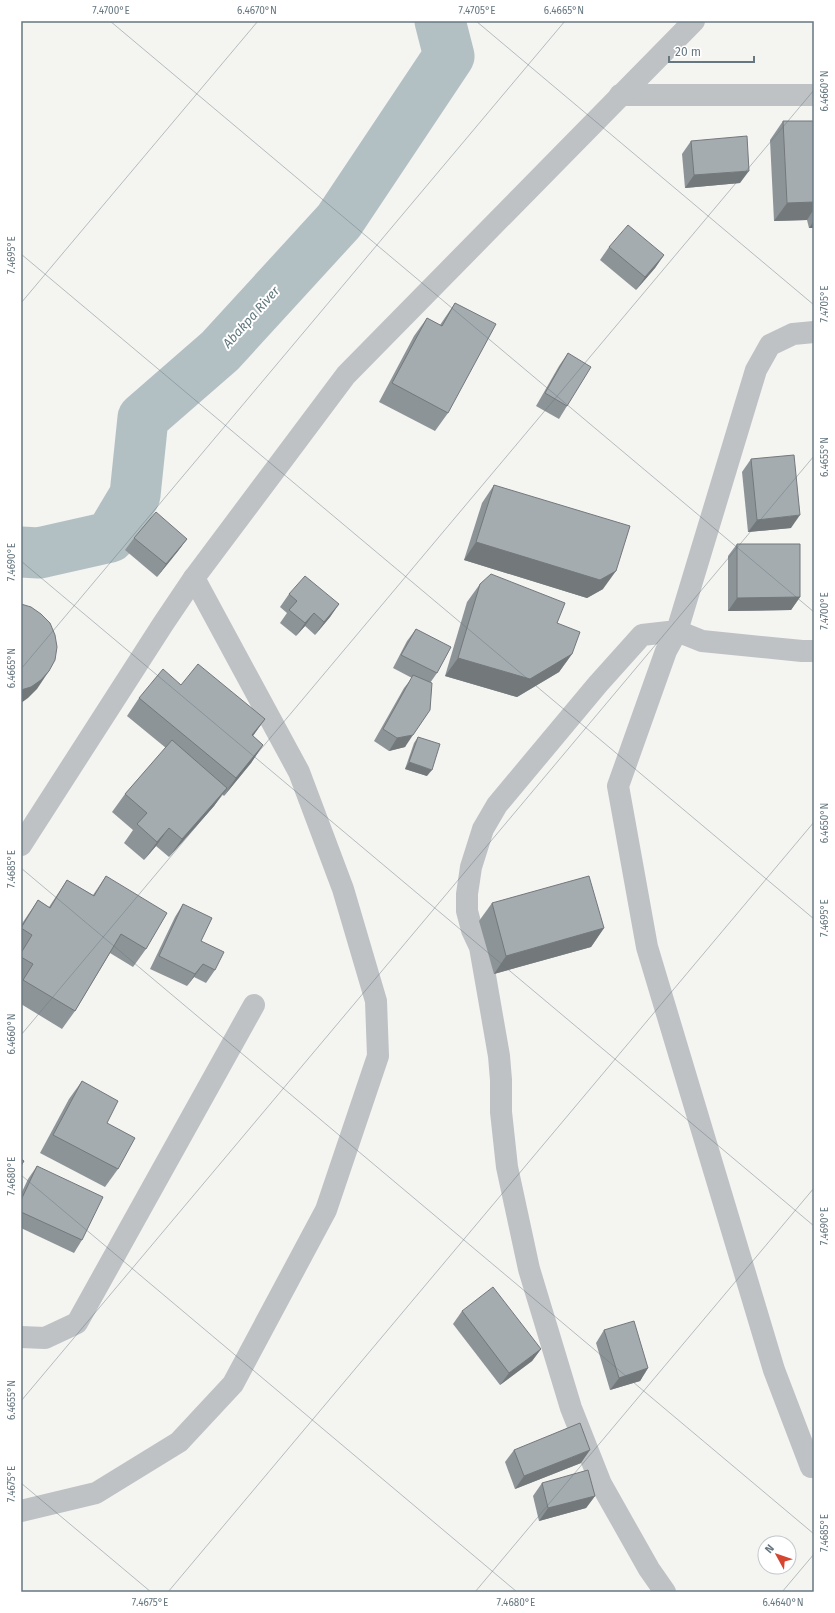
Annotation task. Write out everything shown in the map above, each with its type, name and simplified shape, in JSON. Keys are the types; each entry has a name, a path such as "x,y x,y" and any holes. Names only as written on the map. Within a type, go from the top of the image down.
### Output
{"street":[{"path":"21,845 194,578 346,375 694,21"},
{"path":"620,95 814,95"},
{"path":"814,332 793,334 770,345 756,370 677,631 666,651 618,786 647,947 774,1370 812,1467 814,1463"},
{"path":"21,1511 96,1493 179,1442 233,1384 326,1210 378,1056 376,1000 343,889 300,772 194,578"},
{"path":"665,1592 645,1563 600,1484 570,1408 529,1269 507,1167 500,1112 501,1080 498,1048 480,947 472,930 467,911 466,894 471,867 481,836 497,804 598,684 642,636 677,631 702,641 814,651"},
{"path":"21,1337 45,1338 77,1323 254,1005"}],"building":[{"path":"783,121 814,121 814,202 787,203"},
{"path":"747,136 749,171 694,175 691,141"},
{"path":"628,225 664,255 645,277 609,247"},
{"path":"455,303 496,324 448,413 392,383 427,318 442,326"},
{"path":"568,353 591,367 567,406 545,393"},
{"path":"794,455 800,515 757,520 751,459"},
{"path":"494,485 630,526 616,571 600,580 476,542"},
{"path":"156,512 187,539 166,564 134,538"},
{"path":"737,544 800,544 800,597 737,598"},
{"path":"491,574 565,603 557,623 580,632 572,654 530,679 458,658 480,584"},
{"path":"305,576 339,604 324,622 314,613 305,623 289,610 297,601 289,594"},
{"path":"21,604 31,607 50,623 55,635 57,647 55,660 49,671 41,680 31,687 21,690"},
{"path":"416,629 451,647 437,673 401,655"},
{"path":"198,664 265,719 252,735 263,745 236,778 139,698 163,669 181,685"},
{"path":"413,675 432,683 430,710 413,735 397,738 383,729"},
{"path":"418,737 440,744 432,770 409,762"},
{"path":"172,740 227,788 182,839 169,828 157,842 137,824 147,813 125,794"},
{"path":"106,876 167,913 146,949 121,934 75,1011 23,980 33,964 21,957 21,953 32,935 21,928 38,900 50,908 67,880 94,896"},
{"path":"589,876 604,928 506,956 492,903"},
{"path":"183,904 212,918 201,941 224,952 215,970 203,964 195,974 159,956"},
{"path":"82,1081 118,1101 107,1123 135,1138 118,1169 53,1135"},
{"path":"21,1159 24,1161 21,1166"},
{"path":"37,1166 103,1197 82,1240 21,1212 21,1200"},
{"path":"493,1287 541,1349 509,1373 462,1311"},
{"path":"634,1321 648,1368 619,1378 604,1330"},
{"path":"580,1423 590,1450 524,1476 514,1450"},
{"path":"588,1470 595,1496 548,1508 542,1483"}],"waterway":[{"name":"Abakpa River","path":"21,552 39,553 110,537 135,495 143,418 220,351 339,221 449,56 440,21"}]}
